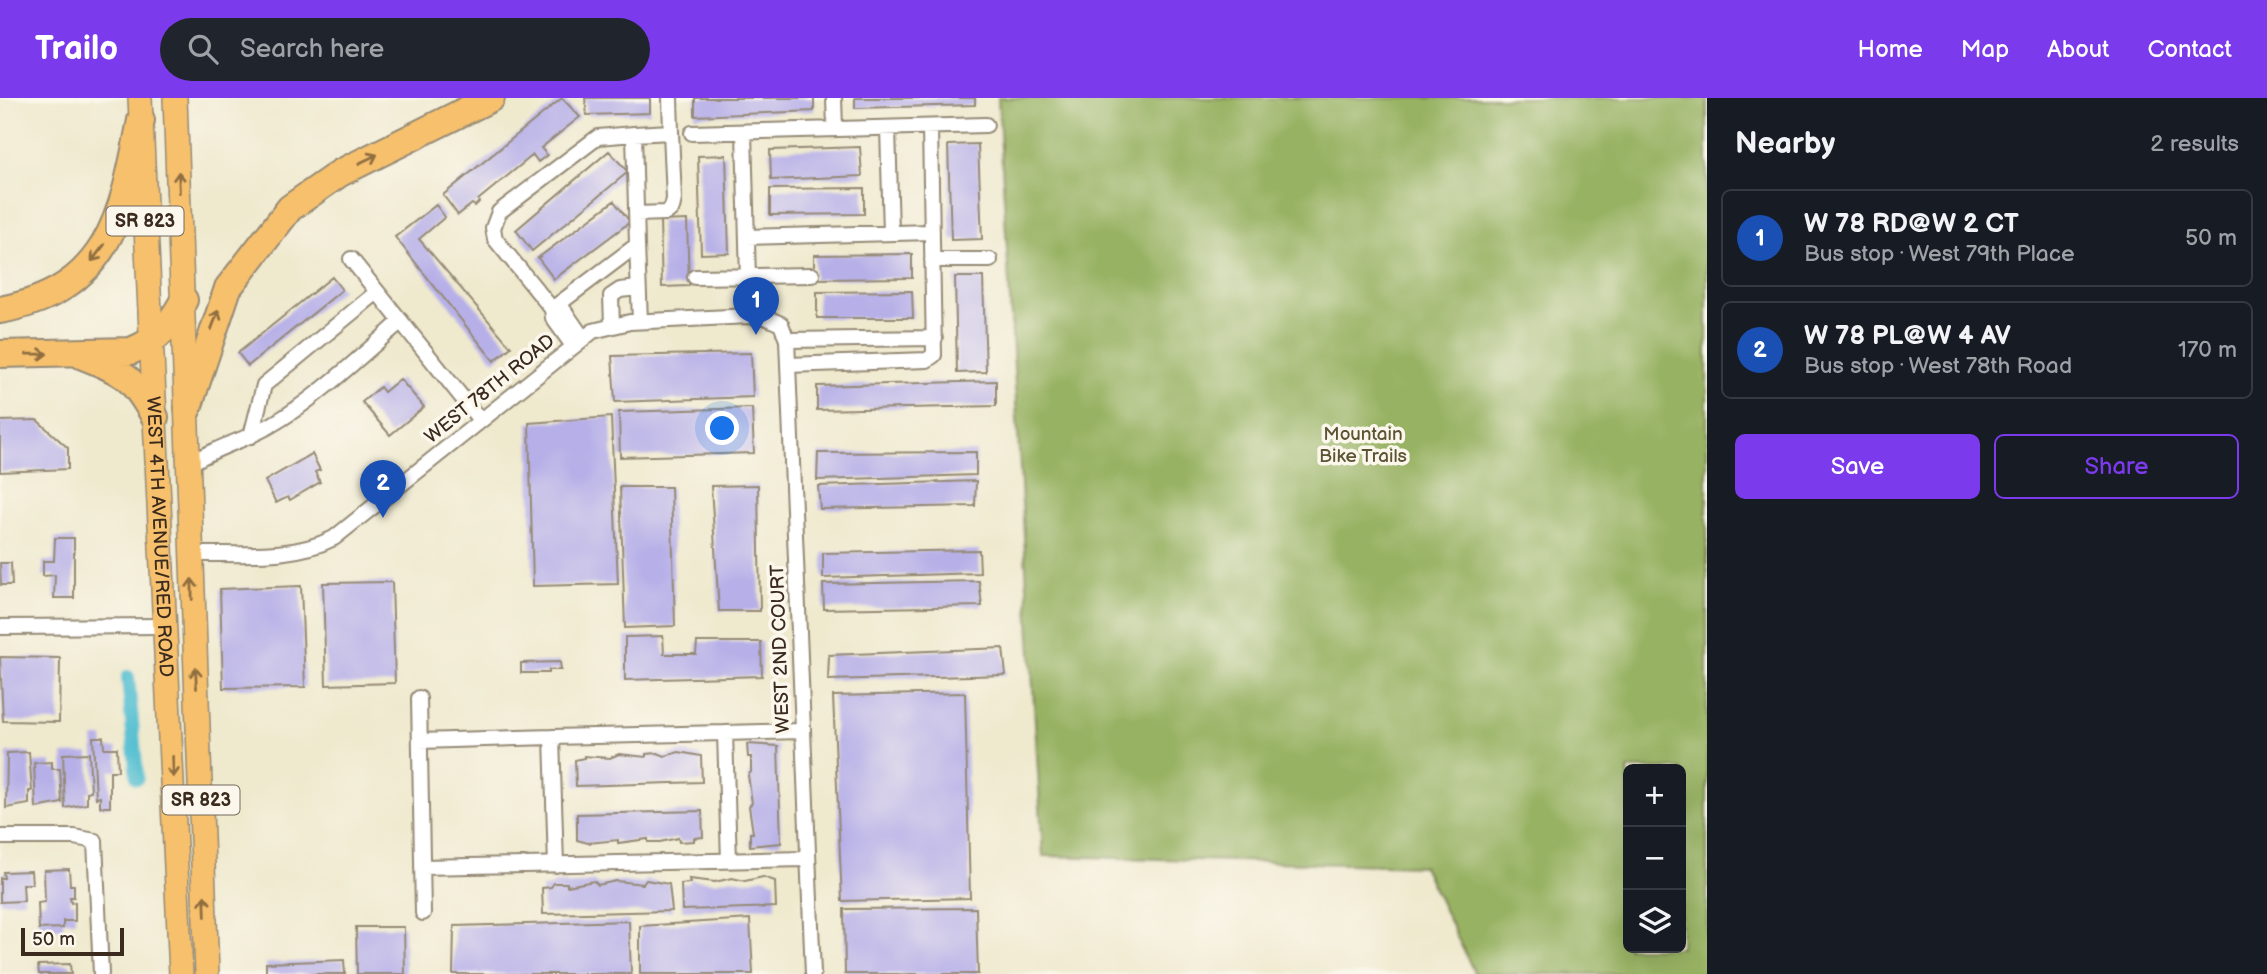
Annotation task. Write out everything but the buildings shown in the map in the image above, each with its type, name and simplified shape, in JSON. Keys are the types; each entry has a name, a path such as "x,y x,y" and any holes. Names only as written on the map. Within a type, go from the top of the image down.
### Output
{"highway":[{"path":"188,408 228,288 290,208 340,173 491,98"},
{"path":"0,310 29,304 60,290 88,265 108,240 126,198 141,109"},
{"path":"0,354 131,351 149,344 167,330 184,300"},
{"path":"75,353 110,367 135,383 155,416"}],"main road":[{"name":"WEST 4TH AVENUE/RED ROAD","path":"176,98 208,974"},
{"name":"WEST 4TH AVENUE/RED ROAD","path":"141,109 149,344 158,459 181,974"},
{"path":"158,459 166,482 177,546 180,551 191,554"}],"street":[{"path":"636,214 666,212 672,208 670,98"},
{"path":"834,98 835,130"},
{"path":"692,133 986,125"},
{"path":"788,365 927,360 933,355 935,338 930,127"},
{"path":"888,128 891,233"},
{"path":"581,339 554,317 552,309 495,239 495,220 499,212 598,136 671,132"},
{"path":"744,132 749,316"},
{"path":"634,134 640,321"},
{"path":"747,237 932,232"},
{"path":"552,309 637,244"},
{"path":"351,259 480,420"},
{"path":"932,260 989,260"},
{"path":"695,277 812,275"},
{"path":"612,324 611,296 620,290 638,288"},
{"path":"251,436 264,385 377,292"},
{"name":"WEST 78TH ROAD","path":"191,554 291,552 318,547 358,520 581,339 612,324 749,316 765,317 781,324"},
{"path":"190,464 216,448 234,445 251,436 296,407 401,321"},
{"name":"WEST 2ND COURT","path":"781,324 787,340 813,974"},
{"path":"787,340 935,338"},
{"path":"823,339 824,365"},
{"path":"0,627 166,626"},
{"path":"419,698 423,913"},
{"path":"420,741 802,732"},
{"path":"725,733 729,861"},
{"path":"552,737 556,864"},
{"path":"0,837 74,837 95,841 100,974"},
{"path":"422,867 807,859"}],"green space":[{"name":"Mountain Bike Trails","path":"998,98 1707,98 1707,974 1475,974 1423,866 1043,856"}],"waterway":[{"path":"128,677 137,778"}],"place":[{"name":"W 78 RD@W 2 CT","path":"756,335"},
{"name":"W 78 PL@W 4 AV","path":"383,518"}]}
